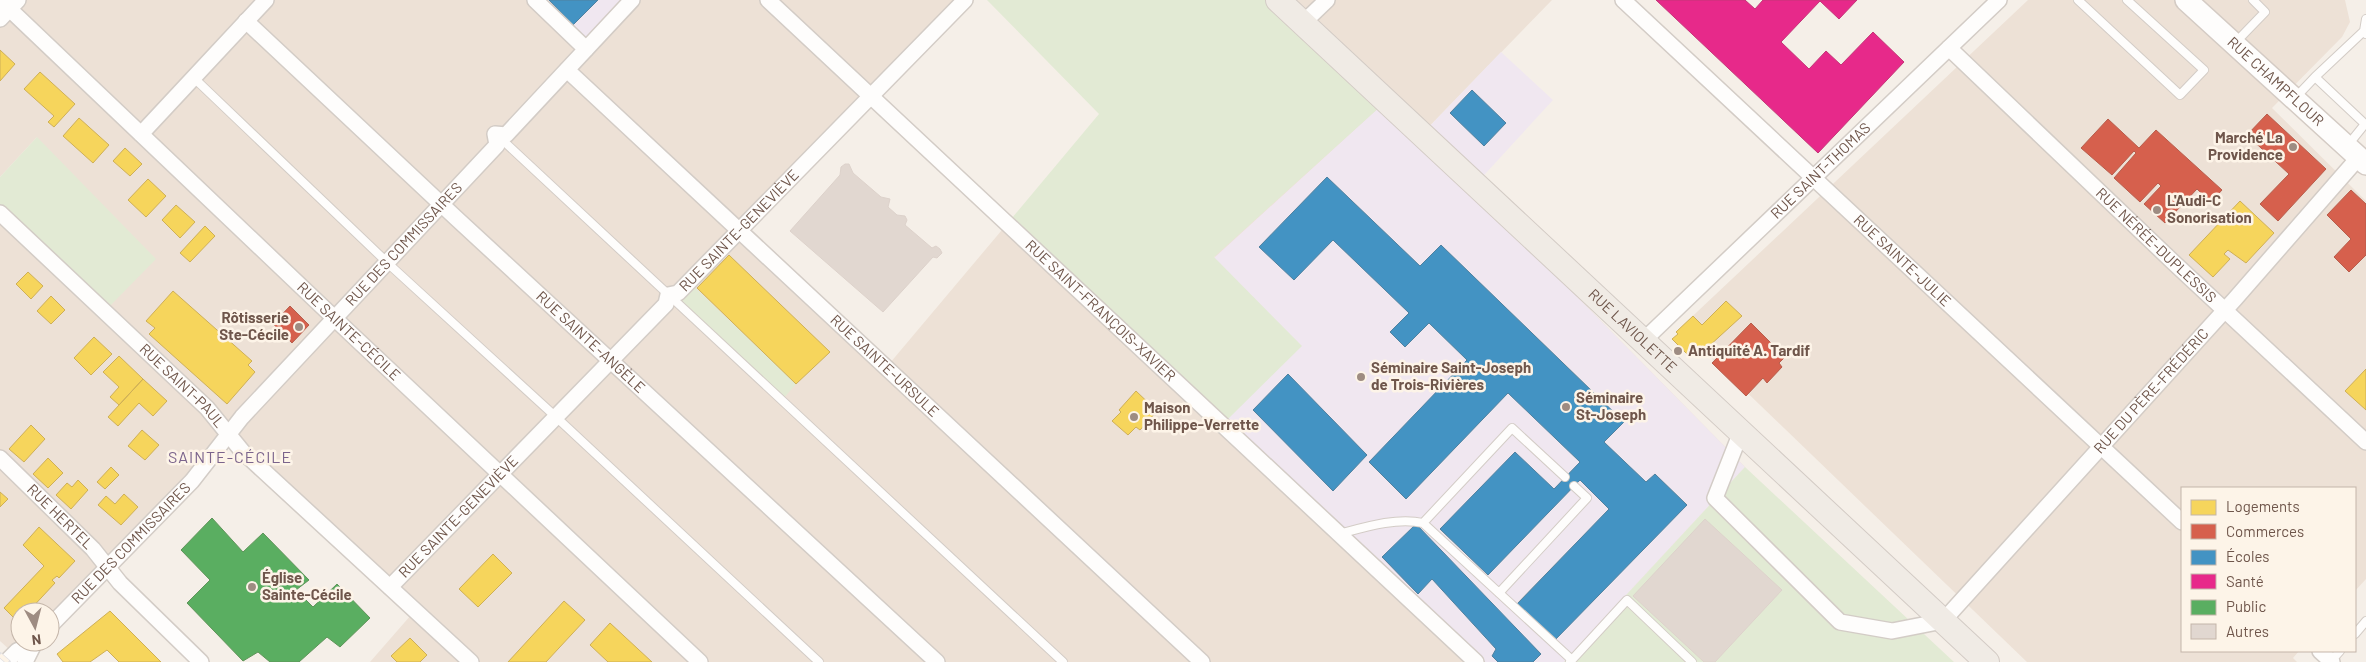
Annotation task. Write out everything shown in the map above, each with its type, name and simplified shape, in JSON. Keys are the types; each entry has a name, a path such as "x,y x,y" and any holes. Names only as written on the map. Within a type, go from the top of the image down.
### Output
{"main road":[{"name":"RUE LAVIOLETTE","path":"1278,0 1987,662"},
{"name":"RUE CHAMPFLOUR","path":"2194,3 2234,44 2357,156"}],"street":[{"path":"141,134 266,0"},
{"path":"534,0 586,49"},
{"path":"496,134 506,135 632,0"},
{"name":"RUE SAINT-FRANÇOIS-XAVIER","path":"768,0 1476,662"},
{"name":"RUE SAINTE-GENEVIÈVE","path":"390,587 666,304 668,295 678,293 965,0"},
{"path":"1303,24 1327,0"},
{"name":"RUE SAINTE-JULIE","path":"1624,0 2181,521"},
{"name":"RUE SAINT-THOMAS","path":"1644,341 1999,0"},
{"name":"RUE SAINTE-CÉCILE","path":"7,7 700,662"},
{"name":"RUE SAINTE-ANGÈLE","path":"246,21 937,662"},
{"name":"RUE NÉRÉE-DUPLESSIS","path":"1949,48 2366,442"},
{"name":"RUE SAINTE-URSULE","path":"567,70 1202,662"},
{"name":"RUE DES COMMISSAIRES","path":"60,616 192,481 229,435 335,318 497,145 496,134"},
{"name":"RUE DU PÈRE-FRÉDÉRIC","path":"1943,621 2225,309 2357,156"},
{"name":"RUE SAINT-PAUL","path":"0,213 207,408 242,451 471,662"},
{"path":"1741,432 1715,498 1840,622 1892,631 1943,621"},
{"name":"RUE HERTEL","path":"0,458 92,549 120,583 201,662"},
{"path":"6,662 16,652"}],"lane":[{"path":"2078,0 2180,95 2204,70 2127,0"},
{"path":"2234,44 2265,12 2253,0"},
{"path":"2294,99 2315,77 2365,33 2366,19"},
{"path":"2315,77 2365,124 2357,156"},
{"path":"194,78 387,262 556,416 819,662"},
{"path":"496,134 1063,662"},
{"path":"1423,523 1512,428 1565,477"},
{"path":"1499,593 1587,498 1574,486"},
{"path":"1339,534 1376,525 1416,521 1423,523 1571,661 1627,600 1692,662"},
{"path":"2356,633 2366,622"}],"shaded area":[{"path":"0,0 965,0 740,229 890,363 1012,218 1302,346 1214,258 1283,0 1552,0 1422,134 1392,109 1745,467 1564,662 370,662 418,607 235,433 60,625 60,602 10,602 10,650 0,641 0,217 37,137 0,177"},
{"path":"526,0 621,0 576,48"},
{"path":"2028,0 2345,0 2350,22 2342,37 2272,108 2366,201 2366,579 2356,590 2356,487 2181,487 2181,652 2298,652 2293,658 2297,662 2027,662 1680,328"},
{"path":"1501,52 1553,100 1475,185 1422,134"},
{"name":"Séminaire Saint-Joseph de Trois‑Rivières","path":"1385,102 1745,467 1564,662 1485,662 1416,602 1227,420 1214,258","holes":["1327,177 1420,266 1441,245 1624,421 1604,442 1646,482 1655,474 1687,504 1555,640 1517,603 1609,509 1580,480 1488,575 1440,530 1554,489 1580,462 1508,393 1406,498 1369,463 1467,360 1429,323 1405,347 1390,332 1409,313 1333,240 1260,247"]},
{"path":"12,652 36,652 27,662 23,662"}],"green space":[{"path":"987,0 1283,0 1382,105 1214,257 1302,346 1227,420 1012,218 1099,114"},
{"path":"37,137 156,259 105,311 0,217 0,177"},
{"path":"685,278 796,384 783,399 670,294"},
{"path":"1745,467 1954,662 1564,662"}],"building: Logements":[{"path":"0,50 15,64 0,81"},
{"path":"40,72 75,104 54,127 48,122 54,116 24,89"},
{"path":"79,118 109,145 93,163 63,136"},
{"path":"125,148 142,164 130,176 113,161"},
{"path":"148,179 166,196 146,217 128,200"},
{"path":"2240,201 2274,233 2246,263 2228,250 2224,254 2230,259 2213,277 2189,255"},
{"path":"176,205 195,222 180,238 162,220"},
{"path":"205,226 215,236 190,262 180,253"},
{"path":"729,255 830,352 796,384 697,288"},
{"path":"28,272 43,286 31,299 16,284"},
{"path":"173,291 252,361 248,365 255,372 227,404 149,334 155,328 146,321"},
{"path":"51,296 65,310 51,324 37,311"},
{"path":"1726,301 1742,316 1697,357 1691,352 1688,355 1672,339 1678,334 1676,332 1693,316 1702,325"},
{"path":"94,337 112,354 91,375 74,358"},
{"path":"119,356 143,379 119,405 110,397 119,387 103,372"},
{"path":"2366,369 2366,410 2345,391"},
{"path":"143,379 167,401 153,416 139,403 118,426 108,417"},
{"name":"Maison Philippe-Verrette","path":"1136,391 1157,411 1140,430 1136,427 1128,435 1112,421"},
{"path":"31,425 45,439 24,462 9,449"},
{"path":"142,430 159,445 145,460 128,446"},
{"path":"48,458 63,473 48,488 33,474"},
{"path":"111,467 119,475 105,489 97,482"},
{"path":"78,480 88,490 71,509 56,495 67,483 72,487"},
{"path":"0,492 8,499 0,507"},
{"path":"124,494 138,507 121,525 98,505 106,496 115,504"},
{"path":"39,527 75,561 59,578 57,576 52,580 55,583 37,602 10,602 10,614 4,608 44,566 23,545"},
{"path":"493,554 512,573 478,607 459,589"},
{"path":"564,601 585,620 546,662 508,662"},
{"path":"110,611 161,662 119,662 107,650 90,662 63,662 57,654"},
{"path":"610,623 652,662 608,662 590,645"},
{"path":"410,638 427,655 420,662 397,662 391,656"}],"building: Commerces":[{"path":"2267,114 2326,169 2278,221 2260,204 2289,174 2247,135"},
{"path":"2108,119 2139,148 2156,130 2222,190 2211,202 2197,189 2165,223 2144,204 2161,186 2158,183 2140,202 2114,178 2136,153 2134,151 2112,175 2081,148"},
{"path":"2351,190 2366,204 2366,255 2349,272 2334,257 2351,239 2327,215"},
{"path":"290,306 309,325 292,343 273,324"},
{"path":"1751,323 1785,357 1779,363 1782,367 1767,383 1763,378 1746,396 1712,363"}],"building: Écoles":[{"path":"549,0 598,0 573,25"},
{"path":"1472,90 1506,123 1484,146 1450,113"},
{"name":"Séminaire St-Joseph","path":"1327,177 1420,266 1441,245 1624,422 1604,442 1646,482 1655,474 1687,505 1555,640 1517,604 1609,509 1580,480 1488,575 1440,529 1515,452 1554,489 1580,462 1508,393 1406,499 1369,462 1467,360 1429,323 1405,347 1390,332 1409,313 1333,240 1294,280 1259,247"},
{"path":"1288,374 1367,455 1333,491 1253,410"},
{"path":"1416,524 1541,654 1533,662 1498,662 1492,656 1496,649 1432,579 1418,594 1382,557"}],"building: Santé":[{"path":"1656,0 1745,0 1755,9 1763,0 1857,0 1839,19 1820,1 1781,42 1809,69 1826,51 1841,65 1873,32 1904,62 1818,153"}],"building: Public":[{"name":"Église Sainte-Cécile","path":"212,518 243,552 263,533 309,580 296,590 313,607 337,584 370,618 340,647 327,637 299,662 270,662 258,652 243,661 187,603 210,580 181,550"}],"building: Autres":[{"path":"849,164 853,173 881,197 890,199 888,207 897,215 905,216 907,220 905,225 932,248 936,246 942,253 937,258 933,257 883,312 790,231 840,175 841,167"},
{"path":"1705,519 1782,590 1715,662 1704,662 1633,596"}],"railway":[{"path":"0,655 8,662"}],"place":[{"name":"Marché La Providence","path":"2293,147"},
{"name":"L'Audi-C Sonorisation","path":"2157,210"},
{"name":"Rôtisserie Ste-Cécile","path":"299,327"},
{"name":"Antiquité A. Tardif","path":"1678,351"},
{"name":"Séminaire Saint-Joseph de Trois‑Rivières","path":"1361,377"},
{"name":"Séminaire St-Joseph","path":"1566,407"},
{"name":"Maison Philippe-Verrette","path":"1134,417"},
{"name":"Église Sainte-Cécile","path":"252,587"}],"district":[{"name":"SAINTE-CÉCILE","path":"230,457"}]}
